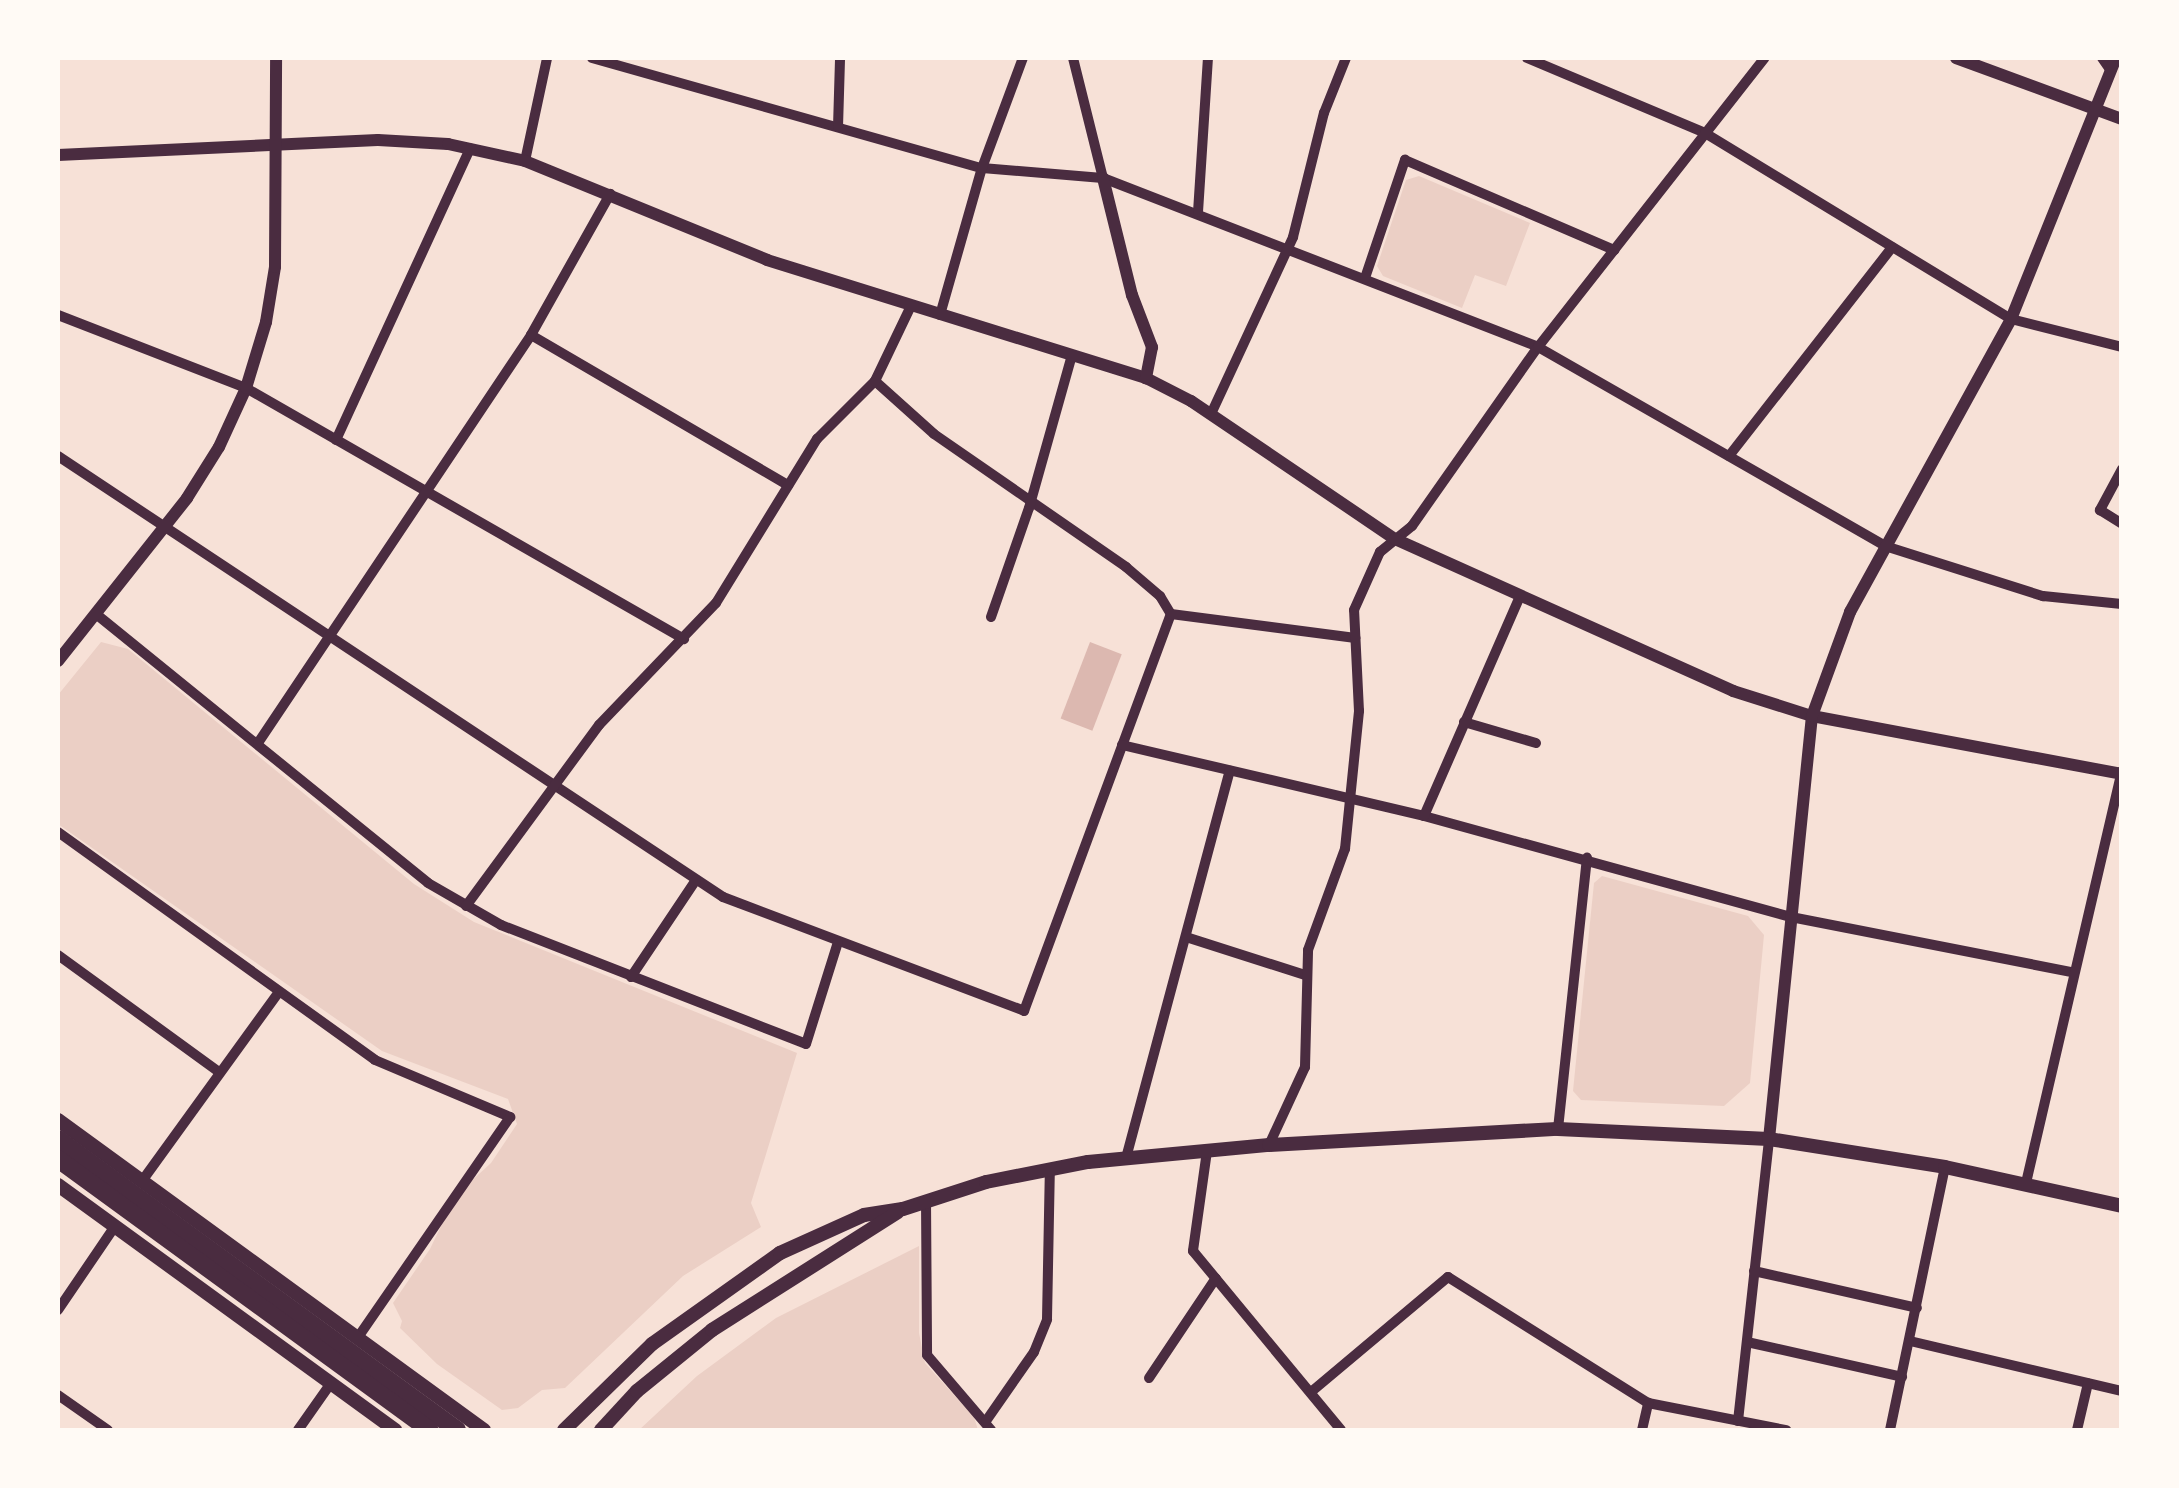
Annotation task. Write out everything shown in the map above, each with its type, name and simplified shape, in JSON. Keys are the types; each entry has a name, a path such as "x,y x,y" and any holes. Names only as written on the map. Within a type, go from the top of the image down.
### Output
{"highway":[{"path":"58,1139 457,1430"},
{"path":"58,1159 430,1430"}],"main road":[{"path":"58,1120 360,1336 484,1430"},
{"path":"601,1430 637,1391 712,1330 903,1209 1050,1168 1269,1145 1558,1129 1769,1139 1945,1167 2122,1206"},
{"path":"58,1185 396,1430"},
{"path":"564,1430 652,1344 743,1277 780,1253 864,1214 903,1209"}],"street":[{"path":"58,662 165,526 219,447 246,388 266,322 276,267 276,58"},
{"path":"525,161 547,58"},
{"path":"592,58 982,168 1102,178 1198,212 1538,347 1886,546 2043,596 2122,604"},
{"path":"838,127 840,58"},
{"path":"940,315 982,168 1023,58"},
{"path":"1073,58 1132,296 1152,347 1146,378"},
{"path":"1198,212 1208,58"},
{"path":"1211,414 1288,248 1324,113 1346,58"},
{"path":"1527,58 1705,134 2010,319 2122,347"},
{"path":"1555,70 1561,58"},
{"path":"1269,1145 1304,1068 1308,950 1344,849 1359,711 1354,610 1380,552 1412,526 1538,347 1764,58"},
{"path":"1956,58 2122,119"},
{"path":"1738,1421 1812,716 1845,626 2010,319 2114,64 2102,58"},
{"path":"58,154 378,140 470,148 525,161 767,260 1146,378 1211,414 1395,539 1733,691 1812,716 2121,773 2026,1183"},
{"path":"336,440 470,148"},
{"path":"1365,278 1406,160 1614,250"},
{"path":"258,743 531,334 610,194"},
{"path":"1729,456 1892,247"},
{"path":"466,906 599,724 716,602 817,439 875,381 912,306"},
{"path":"58,316 246,388 684,639"},
{"path":"531,334 788,485"},
{"path":"992,617 1072,355"},
{"path":"875,381 934,434 1126,567 1160,596 1171,614"},
{"path":"59,459 723,897 1024,1011 1171,614"},
{"path":"2122,469 2100,510 2122,524"},
{"path":"1424,816 1520,596"},
{"path":"96,614 428,884 466,906 631,977 806,1044 838,942"},
{"path":"1171,614 1356,638"},
{"path":"1464,722 1536,743"},
{"path":"1122,745 1424,816 1791,917 2072,972"},
{"path":"1126,1158 1230,771"},
{"path":"58,832 375,1060 510,1116 360,1336"},
{"path":"1558,1129 1587,858"},
{"path":"631,977 696,880"},
{"path":"1186,936 1305,975"},
{"path":"58,955 219,1072"},
{"path":"142,1181 278,993"},
{"path":"1207,1151 1193,1251 1341,1430"},
{"path":"1906,1430 1891,1429 1945,1167"},
{"path":"926,1200 928,1355 988,1426 1034,1352 1047,1319 1050,1168"},
{"path":"58,1310 115,1226"},
{"path":"1754,1271 1916,1308"},
{"path":"1311,1392 1448,1277 1648,1403 1786,1430"},
{"path":"1149,1378 1216,1278"},
{"path":"1910,1341 2122,1390"},
{"path":"1746,1342 1902,1377"},
{"path":"298,1430 331,1383"},
{"path":"2077,1430 2088,1383"},
{"path":"58,1395 108,1430"},
{"path":"1642,1430 1648,1403"}],"shaded area":[{"path":"1419,176 1530,223 1506,286 1475,275 1462,308 1383,276 1377,266 1406,180"},
{"path":"101,642 128,649 414,884 474,922 797,1053 751,1203 761,1227 683,1276 565,1388 542,1390 518,1408 502,1410 437,1364 400,1328 402,1321 393,1303 430,1249 456,1195 491,1163 517,1124 508,1099 382,1051 58,824 58,695"},
{"path":"1090,642 1122,654 1092,731 1061,719"},
{"path":"1602,876 1748,916 1764,935 1750,1083 1724,1106 1581,1100 1573,1091 1594,883"},
{"path":"919,1246 919,1333 925,1363 974,1417 978,1430 639,1430 697,1376 776,1318"}]}
